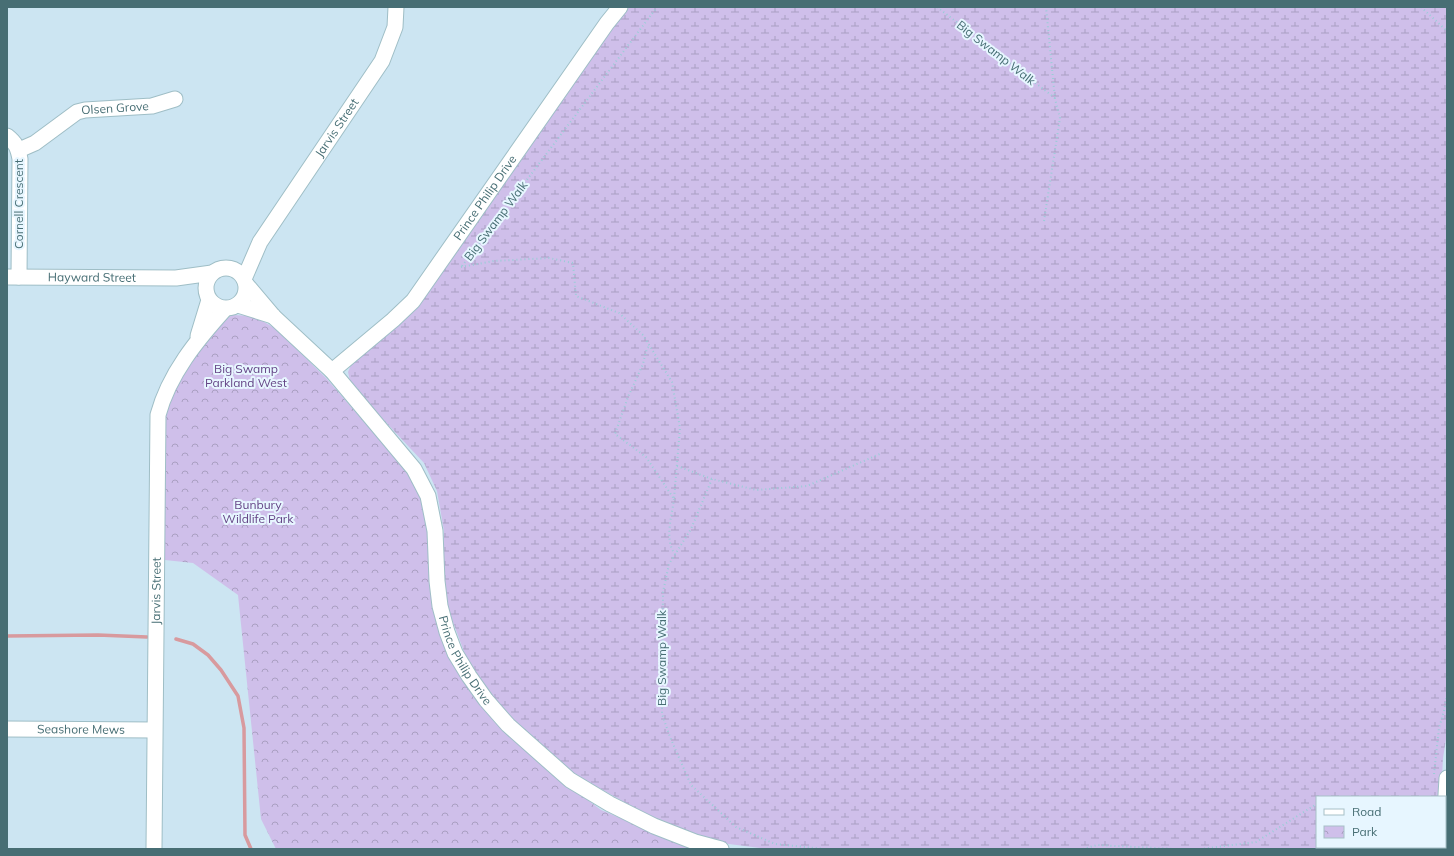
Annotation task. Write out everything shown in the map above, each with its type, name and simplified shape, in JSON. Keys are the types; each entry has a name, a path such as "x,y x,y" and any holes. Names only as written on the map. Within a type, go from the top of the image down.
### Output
{"street":[{"name":"Jarvis Street","path":"245,282 260,242 382,61 395,27 396,7"},
{"name":"Prince Philip Drive","path":"332,371 393,320 412,301 607,23 620,7"},
{"name":"Olsen Grove","path":"19,150 35,143 77,112 85,110 152,106 175,99"},
{"name":"Cornell Crescent","path":"7,136 14,142 19,150 20,159 13,277"},
{"name":"Jarvis Street","path":"229,268 260,242"},
{"path":"223,268 235,270 245,282 245,296 231,307 218,307 207,295 206,283 212,273 223,268"},
{"name":"Hayward Street","path":"13,277 176,278 212,273"},
{"name":"Hayward Street","path":"176,278 207,295"},
{"name":"Prince Philip Drive","path":"245,282 274,317 332,371 414,469 428,496 435,531 437,581 441,613 456,653 469,676 486,700 508,725 570,780 610,804 654,826 695,842 721,849"},
{"name":"Jarvis Street","path":"196,342 207,295"},
{"name":"Jarvis Street","path":"154,849 158,415 166,389 196,342 231,307"},
{"name":"Prince Philip Drive","path":"231,307 274,317"},
{"name":"Seashore Mews","path":"7,729 154,730"},
{"path":"1441,776 1443,796"}],"path":[{"name":"Big Swamp Walk","path":"657,7 461,267 494,261 549,258 573,263 576,296 619,313 643,335 672,382 680,428 669,538 671,549 675,554"},
{"name":"Big Swamp Walk","path":"937,7 1055,99"},
{"name":"Big Swamp Walk","path":"1044,221 1060,118 1055,99 1046,7"},
{"path":"1421,7 1447,31"},
{"path":"651,346 647,348 643,364 628,397 615,434 646,457 674,499"},
{"path":"677,466 712,479 756,490 807,486 882,453"},
{"name":"Big Swamp Walk","path":"712,479 691,529 669,564 663,592 662,714 670,737 691,785 736,827 775,844 825,849"},
{"path":"1441,776 1439,728 1447,695"},
{"path":"1200,849 1256,842 1316,806"},
{"path":"1084,849 1097,845 1174,849"}],"shaded area":[{"path":"7,7 1447,7 1447,849 7,849"}],"green space":[{"path":"628,7 1447,7 1447,733 1443,758 1441,796 1316,796 1316,848 1441,849 768,849 721,843 653,818 574,774 498,707 466,657 447,606 443,574 444,531 437,491 424,463 351,385 348,372 353,360 409,314 458,250 618,19"},
{"path":"232,315 254,316 276,329 326,378 411,476 423,505 428,530 432,607 438,628 455,666 557,777 601,810 684,845 701,849 276,849 261,819 238,595 193,563 165,560 163,423 166,401 201,345 215,328"}],"waterway":[{"path":"7,636 98,635 147,637"},
{"path":"176,639 193,644 208,655 221,670 238,696 244,728 245,835 251,849"}],"park label":[{"name":"Big Swamp Parkland West","path":"246,376"},
{"name":"Bunbury Wildlife Park","path":"258,512"}]}
